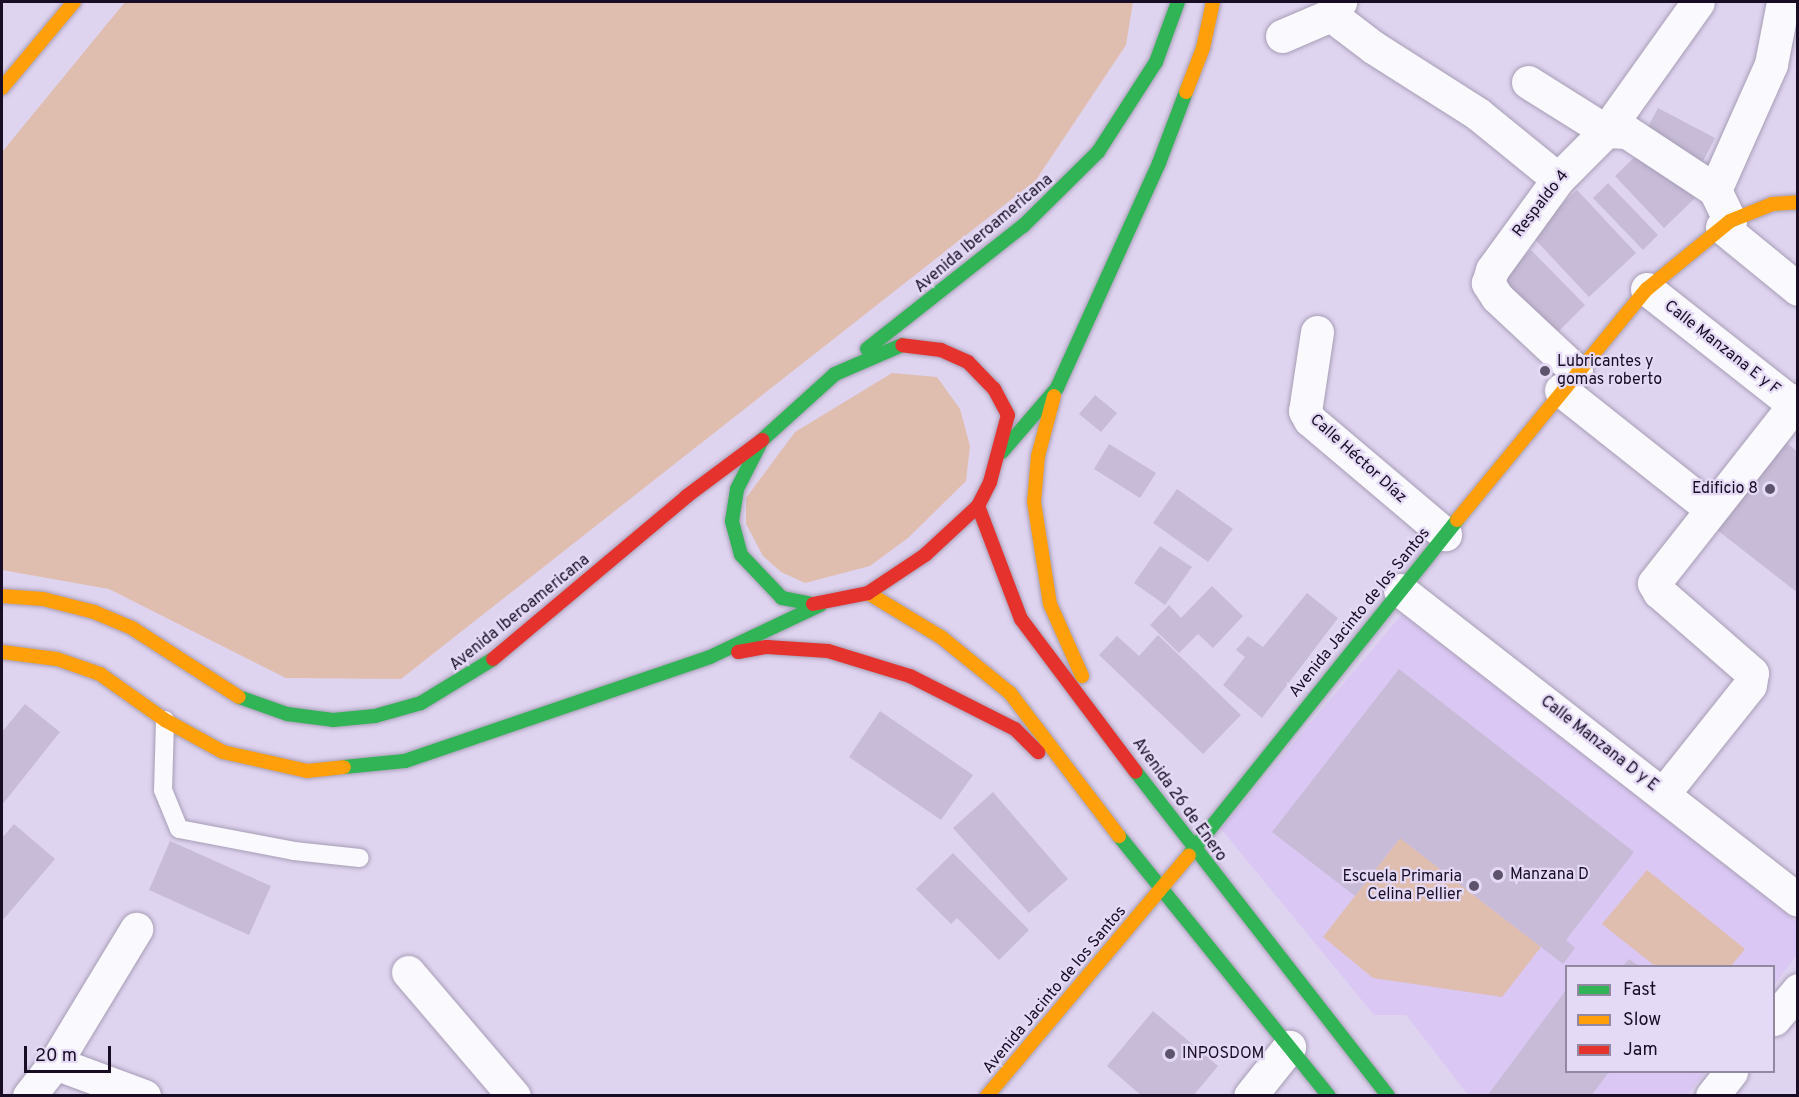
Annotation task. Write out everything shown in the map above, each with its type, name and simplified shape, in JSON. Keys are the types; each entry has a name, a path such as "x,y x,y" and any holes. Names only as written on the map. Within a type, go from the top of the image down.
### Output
{"street":[{"path":"2,88 74,2"},
{"name":"Avenida Iberoamericana","path":"2,596 44,599 94,612 132,628 226,691 254,704 287,714 333,720 375,716 421,703 456,686 484,667 687,496 762,440 835,374 1023,226 1098,152 1156,62 1178,2"},
{"path":"1127,756 1066,648 1050,604 1034,502 1038,456 1056,388 1159,163 1203,48 1213,2"},
{"name":"Respaldo 4","path":"1569,380 1497,297 1488,283 1492,270 1558,179 1606,131 1698,2"},
{"path":"1715,190 1771,64 1784,2"},
{"path":"1282,36 1335,8 1372,47 1478,114 1558,179"},
{"path":"1771,64 1797,43"},
{"path":"1528,82 1606,131 1628,132 1715,190 1726,224 1797,289"},
{"name":"Avenida Jacinto de los Santos","path":"987,1095 1161,890 1444,534 1569,380 1647,289 1726,224 1772,204 1797,202"},
{"name":"Calle Manzana E y F","path":"1647,289 1796,404"},
{"name":"Calle Héctor Díaz","path":"1317,332 1305,411 1310,420 1444,534"},
{"path":"2,652 57,659 100,674 165,720 223,752 307,771 405,761 710,657 820,605 868,593 925,555 978,506 999,456 1008,415 994,389 968,362 941,350 902,345 835,374"},
{"path":"1569,380 1710,508"},
{"path":"999,456 1056,388"},
{"path":"1664,794 1750,685 1752,673 1659,592 1654,583 1710,508 1796,404"},
{"path":"762,440 737,489 732,521 741,555 782,598 820,605"},
{"name":"Avenida 26 de Enero","path":"978,506 1021,619 1127,756 1193,848 1388,1095"},
{"name":"Calle Manzana D y E","path":"1400,590 1797,900"},
{"path":"868,593 941,637 1010,693 1161,890 1329,1095"},
{"path":"710,657 767,647 828,651 910,676 1015,729 1102,814"},
{"path":"29,1095 55,1063 136,929"},
{"path":"408,972 513,1095"},
{"path":"1775,1017 1797,990"},
{"path":"1250,1095 1289,1047"},
{"path":"55,1063 144,1095"},
{"path":"1712,1095 1729,1073"}],"lane":[{"path":"165,720 163,790 179,829 294,851 360,858"}],"shaded area":[{"path":"125,2 1133,2 1126,45 1036,180 401,679 286,678 109,589 2,570 2,152"},
{"path":"892,373 937,377 960,409 970,446 966,481 908,538 870,566 805,583 781,572 763,556 746,524 746,498 795,432"},
{"name":"Manzana D","path":"1402,614 1797,922 1797,955 1775,984 1775,965 1565,965 1565,1073 1705,1073 1687,1095 1468,1095 1406,1015 1374,1015 1221,829"},
{"path":"1400,838 1541,947 1502,997 1373,978 1323,937"},
{"path":"1647,870 1745,949 1732,965 1654,965 1602,924"}],"building":[{"path":"1658,108 1715,138 1700,167 1643,136"},
{"path":"1645,147 1695,198 1664,228 1615,176"},
{"path":"1608,183 1658,235 1643,250 1593,198"},
{"path":"1577,190 1636,253 1589,297 1530,234"},
{"path":"1531,250 1585,305 1550,340 1496,284"},
{"path":"1095,395 1117,413 1101,432 1079,414"},
{"name":"Edificio 8","path":"1783,440 1798,452 1798,593 1712,526"},
{"path":"1109,444 1156,473 1140,498 1094,469"},
{"path":"1177,489 1233,529 1208,562 1153,523"},
{"path":"1160,546 1192,567 1165,605 1134,583"},
{"path":"1212,586 1243,616 1213,648 1198,634 1179,653 1150,625 1169,605 1181,618"},
{"path":"1307,593 1338,618 1262,718 1223,685 1245,657 1236,650 1248,636 1263,647"},
{"path":"1158,635 1241,715 1203,754 1099,655 1117,636 1139,656"},
{"path":"1399,669 1634,852 1566,940 1575,948 1563,964 1400,838 1355,896 1272,832"},
{"path":"25,704 60,732 2,805 2,732"},
{"path":"880,711 973,775 941,820 849,757"},
{"path":"993,792 1068,879 1029,913 953,828"},
{"path":"14,824 55,859 2,921 2,838"},
{"path":"170,841 271,886 249,935 149,890"},
{"path":"953,853 1029,930 999,960 957,918 951,924 916,889"},
{"path":"1629,959 1638,965 1624,965"},
{"path":"1565,991 1565,1073 1608,1073 1591,1096 1487,1096"},
{"path":"1153,1011 1218,1066 1193,1096 1142,1096 1107,1066"}],"traffic: fast":[{"path":"867,349 1023,226 1098,152 1156,62 1178,2"},
{"path":"1002,452 1057,388 1159,163 1186,92"},
{"path":"813,604 782,598 741,555 732,521 737,489 762,440 835,374 902,345"},
{"path":"1189,855 1457,520"},
{"path":"344,767 405,761 710,657 820,605"},
{"path":"239,697 287,714 333,720 375,716 421,703 493,659"},
{"path":"1136,772 1388,1096"},
{"path":"1119,836 1329,1096"}],"traffic: slow":[{"path":"2,88 74,2"},
{"path":"1186,92 1203,48 1213,2"},
{"path":"1457,520 1647,289 1730,221 1772,204 1798,202"},
{"path":"1054,396 1038,456 1034,502 1050,604 1082,676"},
{"path":"868,593 941,637 1010,693 1119,836"},
{"path":"2,596 43,599 94,612 132,628 239,697"},
{"path":"2,652 57,659 100,674 165,720 223,752 307,771 344,767"},
{"path":"987,1096 1189,855"}],"traffic: jam":[{"path":"813,604 868,593 925,555 978,506 990,482 1008,415 994,389 968,362 941,350 902,345"},
{"path":"493,659 687,496 762,440"},
{"path":"978,506 1021,619 1136,772"},
{"path":"738,652 767,647 828,651 910,676 1015,729 1038,752"}],"place":[{"name":"Lubricantes y gomas roberto","path":"1545,371"},
{"name":"Edificio 8","path":"1770,489"},
{"name":"Manzana D","path":"1498,875"},
{"name":"Escuela Primaria Celina Pellier","path":"1474,886"},
{"name":"INPOSDOM","path":"1170,1054"}]}
